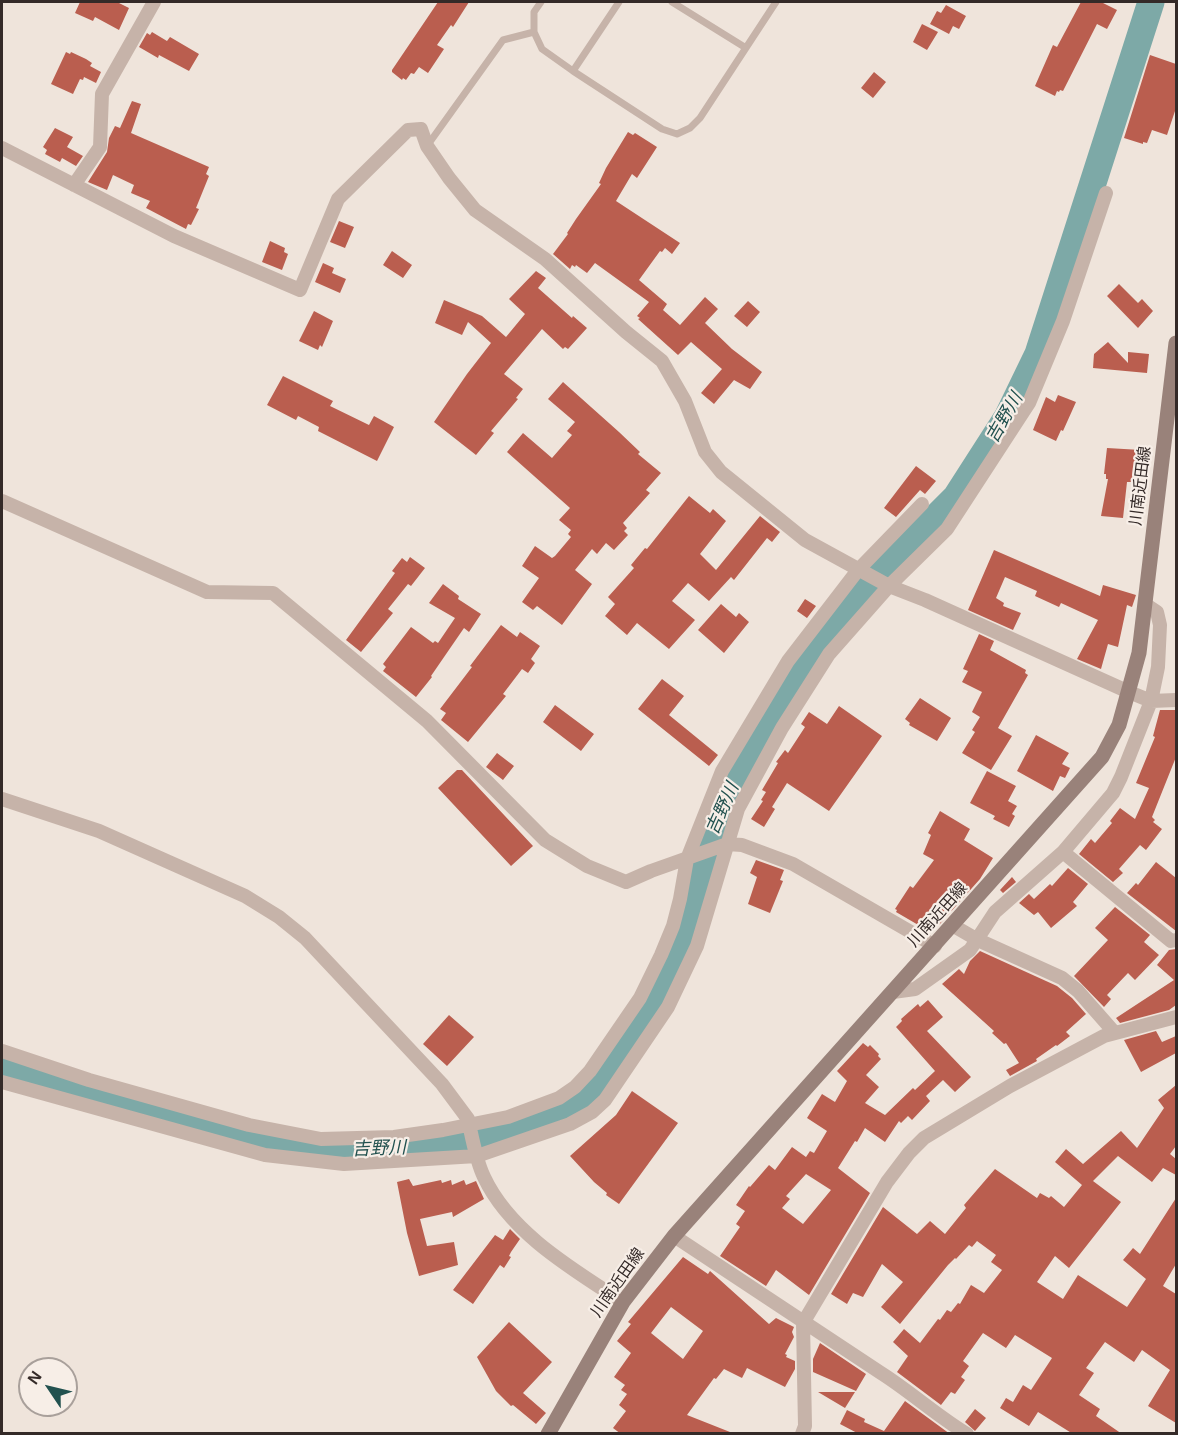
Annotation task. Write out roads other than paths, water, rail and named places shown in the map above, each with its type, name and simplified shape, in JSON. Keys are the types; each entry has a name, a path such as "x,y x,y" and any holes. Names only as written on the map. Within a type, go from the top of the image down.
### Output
{"main road":[{"name":"川南近田線","path":"548,1434 624,1302 674,1236 1102,757 1119,725 1139,653 1176,343"}],"street":[{"path":"74,185 100,147 102,94 154,2"},
{"path":"2,148 174,236 300,290 338,199 408,130 421,129 427,146 475,210 545,259 626,332 663,361 685,401 705,452 721,472 806,540 889,586 1129,692 1151,701 1176,700"},
{"path":"2,1082 265,1155 344,1164 477,1153 570,1124 592,1112 605,1100 668,1007 697,946 723,846 738,809 782,728 829,654 889,586 946,529 1029,403 1064,321 1106,193"},
{"path":"2,501 207,592 273,593 427,721 545,840 586,866 626,882 723,846 741,845 793,864 935,946"},
{"path":"2,1051 89,1080 249,1125 321,1139 394,1137 470,1127 508,1117 559,1098 575,1087 590,1071 640,998 661,955 691,858 722,771 788,661 858,570 922,504"},
{"path":"893,992 915,989 970,950 995,912 1063,852 1113,793 1151,701 1158,667 1160,625 1157,612 1145,604"},
{"path":"2,799 99,831 245,896 279,917 305,938 442,1084 464,1113 484,1179 497,1201 518,1225 562,1262 624,1302"},
{"path":"1063,852 1171,941 1176,940"},
{"path":"952,925 978,940 1062,978 1078,991 1114,1032"},
{"path":"802,1434 805,1426 803,1323 887,1182 909,1153 924,1138 1010,1086 1114,1032 1159,1023 1176,1017"},
{"path":"674,1236 883,1374 968,1434"}],"lane":[{"path":"541,2 534,12 534,32 542,49 662,129 676,134 690,128 700,118 776,2"},
{"path":"573,71 619,2"},
{"path":"672,2 746,48"},
{"path":"427,146 503,40 534,32"}],"waterway":[{"name":"吉野川","path":"2,1068 176,1119 316,1151 449,1146 522,1127 579,1105 593,1090 633,1031 670,969 688,929 709,837 722,804 760,736 821,639 861,592 956,497 1008,416 1038,354 1151,2"}]}
